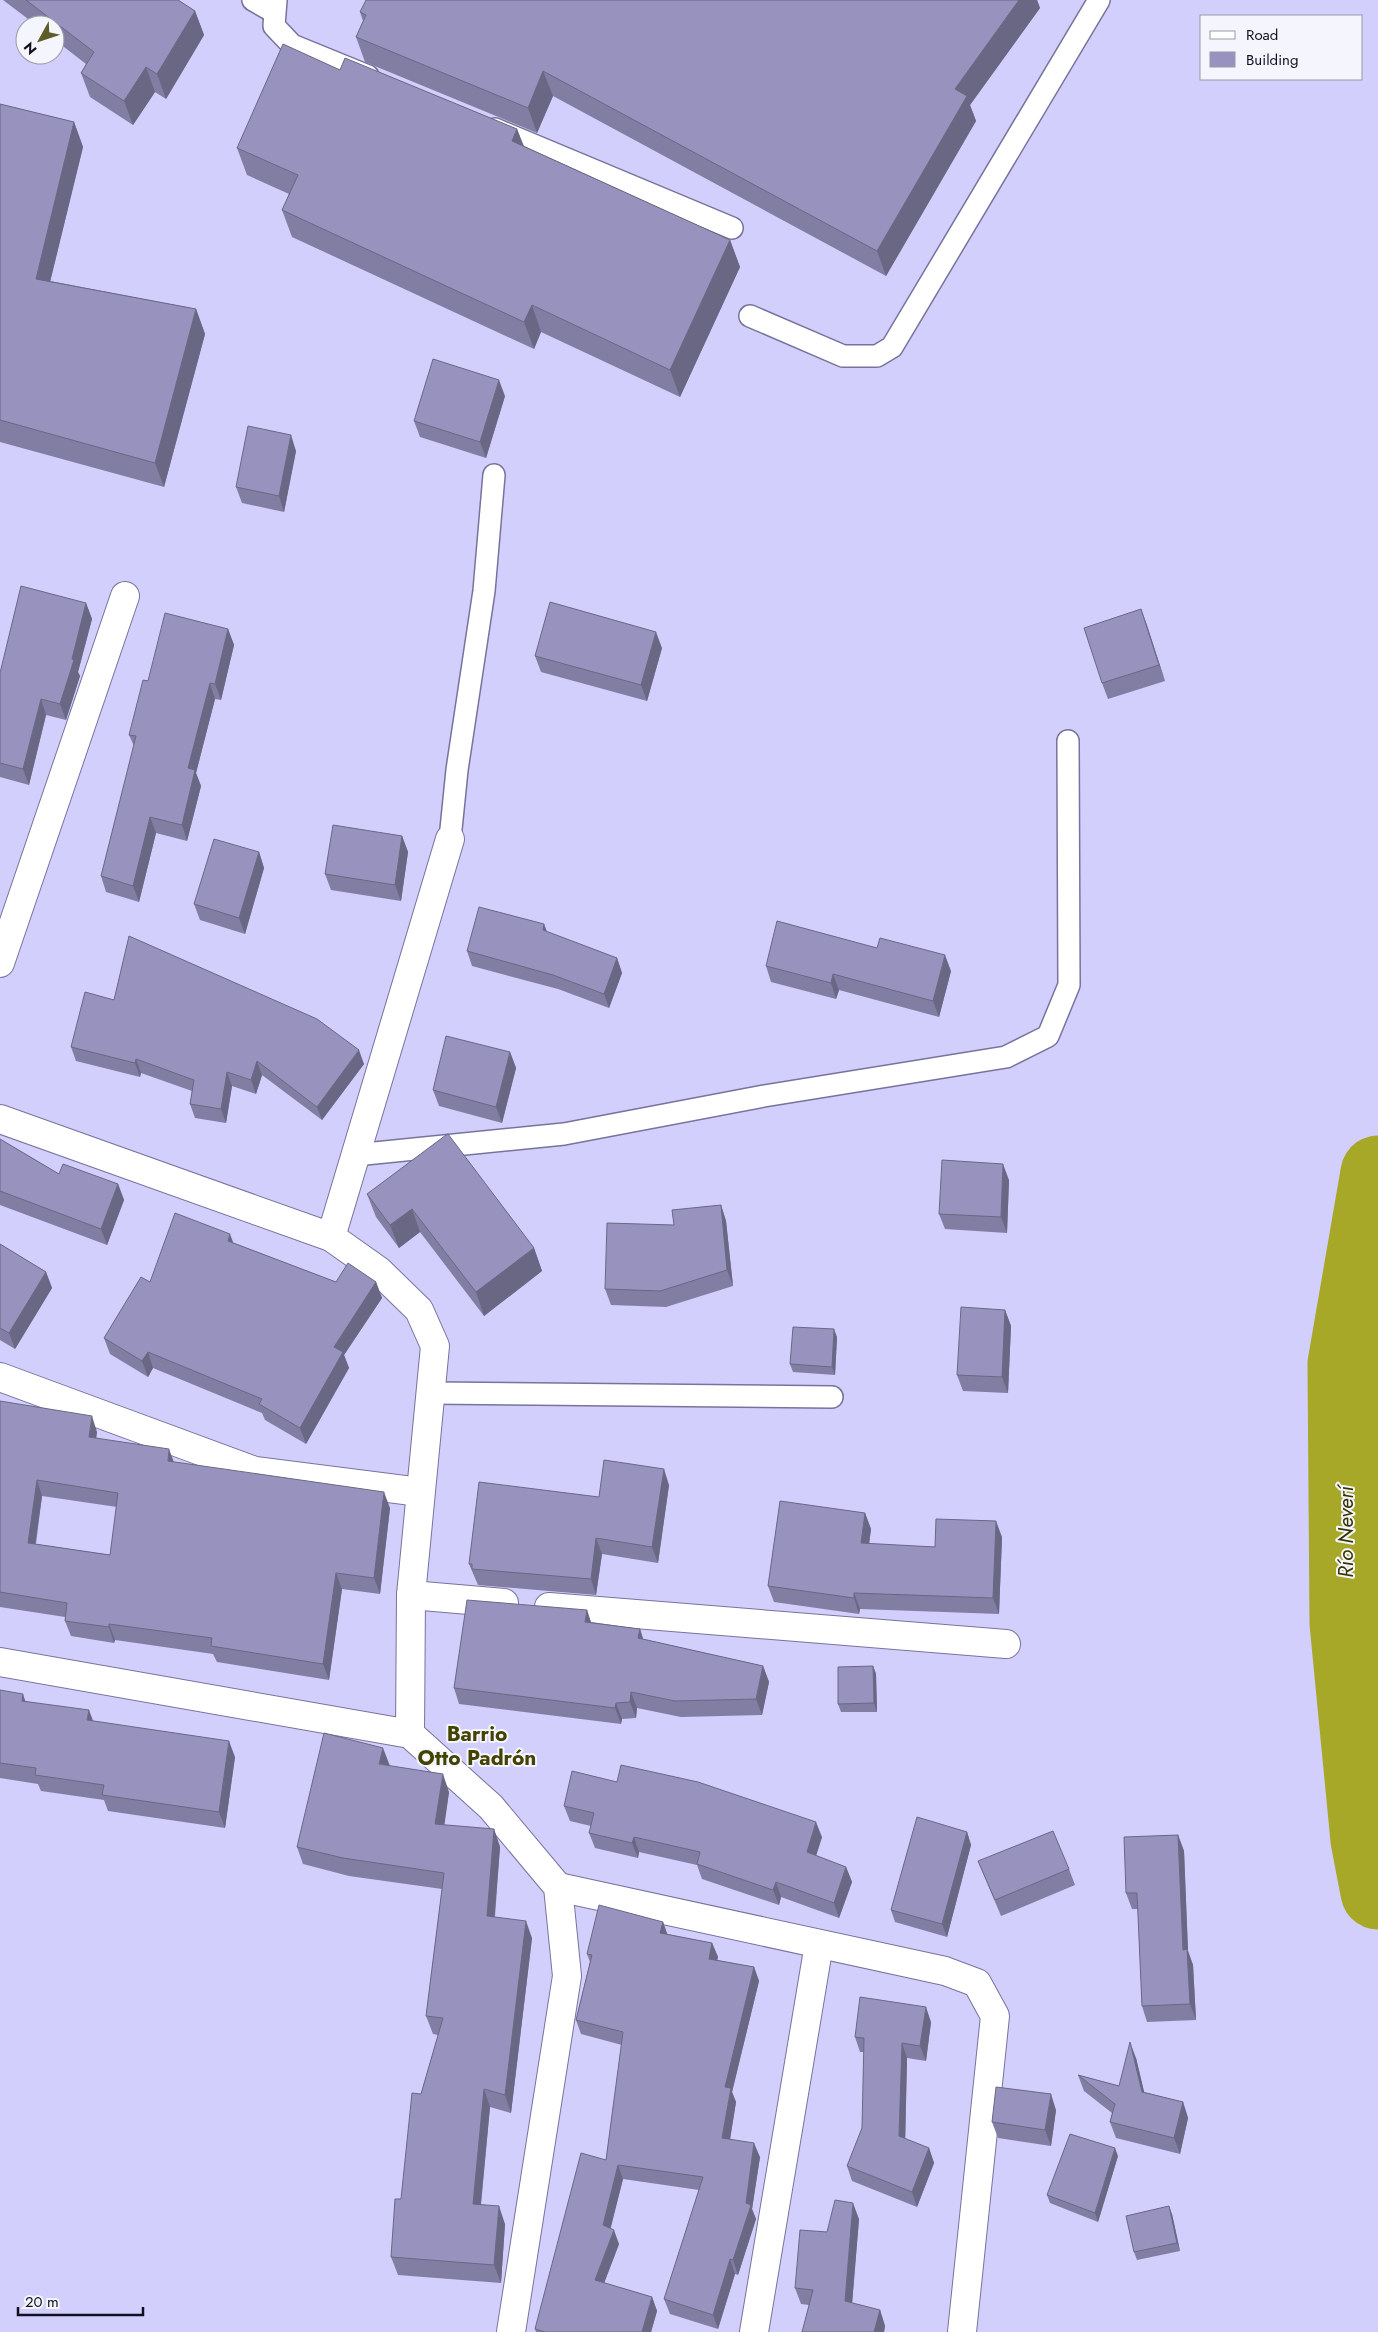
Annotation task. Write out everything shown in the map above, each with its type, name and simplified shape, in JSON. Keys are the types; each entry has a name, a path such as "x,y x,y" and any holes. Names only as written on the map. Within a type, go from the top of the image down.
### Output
{"street":[{"path":"0,963 125,596"},
{"path":"331,1237 450,839"},
{"path":"0,1119 331,1237 379,1271 419,1310 435,1346 411,1596 410,1734"},
{"path":"0,1377 255,1471 420,1492"},
{"path":"411,1596 1006,1644"},
{"path":"0,1662 410,1734 491,1807 558,1887 567,1976 510,2332"},
{"path":"558,1887 953,1974 977,1983 995,2016 962,2332"},
{"path":"754,2332 819,1944"}],"lane":[{"path":"253,0 275,6 274,26 292,45 390,85"},
{"path":"750,316 843,356 877,356 892,348 1099,0"},
{"path":"480,123 732,228"},
{"path":"450,839 457,770 484,591 494,475"},
{"path":"356,1155 564,1134 764,1096 1006,1057 1048,1036 1070,985 1068,741"},
{"path":"430,1393 832,1397"}],"building":[{"path":"26,0 178,0 195,11 157,74 146,67 124,101 81,73 94,52 65,30 65,15 46,15"},
{"path":"366,0 1019,0 955,89 967,96 877,251 543,71 528,108 356,37 366,15 360,12"},
{"path":"283,44 340,70 345,58 517,129 512,141 730,240 670,370 532,305 524,322 282,210 298,175 237,148"},
{"path":"0,104 74,122 36,279 196,309 155,463 0,420"},
{"path":"433,359 499,380 480,442 414,421"},
{"path":"248,426 291,435 279,496 236,487"},
{"path":"21,586 86,603 72,659 74,660 60,704 41,699 23,769 0,763 0,673"},
{"path":"550,602 656,632 641,685 535,656"},
{"path":"1141,609 1159,665 1102,683 1084,628"},
{"path":"165,613 228,629 215,684 210,683 188,768 195,770 182,825 150,817 133,886 101,876 136,736 129,735 143,680 148,681"},
{"path":"333,825 402,836 395,885 325,874"},
{"path":"214,839 259,852 239,918 194,904"},
{"path":"479,907 544,924 543,930 617,958 604,994 553,975 467,951"},
{"path":"777,921 877,948 880,938 945,955 933,1001 833,974 831,983 766,966"},
{"path":"129,936 317,1019 359,1050 317,1107 257,1061 251,1080 227,1072 221,1109 190,1104 194,1080 136,1059 135,1063 71,1047 85,992 114,1000"},
{"path":"446,1036 510,1052 496,1107 433,1090"},
{"path":"448,1134 534,1248 476,1292 412,1209 390,1225 367,1194"},
{"path":"0,1139 59,1174 63,1164 118,1184 101,1229 0,1191"},
{"path":"942,1160 1003,1164 1001,1217 939,1214"},
{"path":"721,1205 727,1270 660,1291 605,1289 607,1223 674,1225 672,1210"},
{"path":"175,1213 230,1234 228,1241 336,1282 348,1263 376,1282 334,1347 343,1352 300,1428 259,1404 262,1399 148,1352 142,1361 104,1338 141,1277 150,1282"},
{"path":"0,1244 46,1272 9,1333 0,1328"},
{"path":"961,1307 1005,1310 1002,1377 957,1375"},
{"path":"793,1327 834,1329 832,1367 790,1364"},
{"path":"0,1401 92,1416 89,1437 169,1449 168,1461 384,1492 374,1578 336,1573 323,1664 211,1646 212,1638 109,1624 109,1627 65,1621 67,1603 0,1592","holes":["37,1480 118,1493 110,1555 28,1543"]},
{"path":"604,1460 664,1469 652,1547 596,1538 591,1579 472,1569 472,1564 469,1564 479,1482 599,1497"},
{"path":"780,1501 865,1513 861,1543 935,1547 936,1519 996,1521 993,1598 854,1593 854,1598 768,1586"},
{"path":"467,1600 587,1610 585,1622 640,1629 638,1638 763,1666 756,1699 675,1701 631,1692 630,1702 616,1703 615,1708 454,1688"},
{"path":"873,1666 874,1703 838,1704 838,1667"},
{"path":"0,1690 23,1694 22,1701 89,1710 87,1720 229,1741 219,1812 102,1795 104,1785 35,1775 36,1768 0,1763"},
{"path":"324,1733 383,1748 379,1764 443,1774 435,1824 494,1829 487,1916 526,1921 505,2095 484,2089 473,2204 499,2206 494,2265 391,2257 395,2199 401,2199 412,2093 421,2094 443,2018 426,2016 444,1873 343,1858 297,1847"},
{"path":"621,1765 698,1782 816,1822 807,1852 846,1867 834,1903 776,1882 773,1890 697,1864 700,1852 634,1837 632,1843 589,1833 594,1813 564,1806 572,1771 617,1782"},
{"path":"917,1817 967,1832 942,1924 891,1910"},
{"path":"1053,1831 1069,1869 995,1900 978,1861"},
{"path":"1178,1835 1183,1950 1187,1949 1190,2004 1142,2006 1137,1893 1126,1893 1124,1837"},
{"path":"599,1905 663,1922 660,1933 712,1943 709,1959 754,1967 725,2087 731,2088 722,2138 754,2143 746,2203 751,2205 733,2260 730,2259 713,2315 664,2299 703,2177 618,2165 603,2225 614,2230 595,2280 652,2297 642,2332 545,2332 535,2329 581,2153 606,2160 623,2032 576,2020 592,1955 587,1954"},
{"path":"860,1997 926,2007 920,2046 902,2043 899,2136 929,2148 912,2192 847,2166 862,2128 864,2038 855,2037"},
{"path":"1130,2042 1142,2092 1183,2102 1174,2138 1110,2122 1115,2104 1078,2075 1119,2086"},
{"path":"996,2087 1051,2094 1045,2130 992,2122"},
{"path":"1070,2134 1115,2148 1095,2213 1047,2195"},
{"path":"835,2200 853,2203 845,2301 880,2310 874,2332 802,2332 813,2290 795,2288 800,2230 827,2232"},
{"path":"1169,2206 1177,2243 1134,2252 1126,2216"}],"waterway":[{"name":"Río Neverí","path":"1378,1173 1345,1364 1347,1623 1368,1840 1378,1892"}],"district":[{"name":"Barrio Otto Padrón","path":"477,1746"}]}
